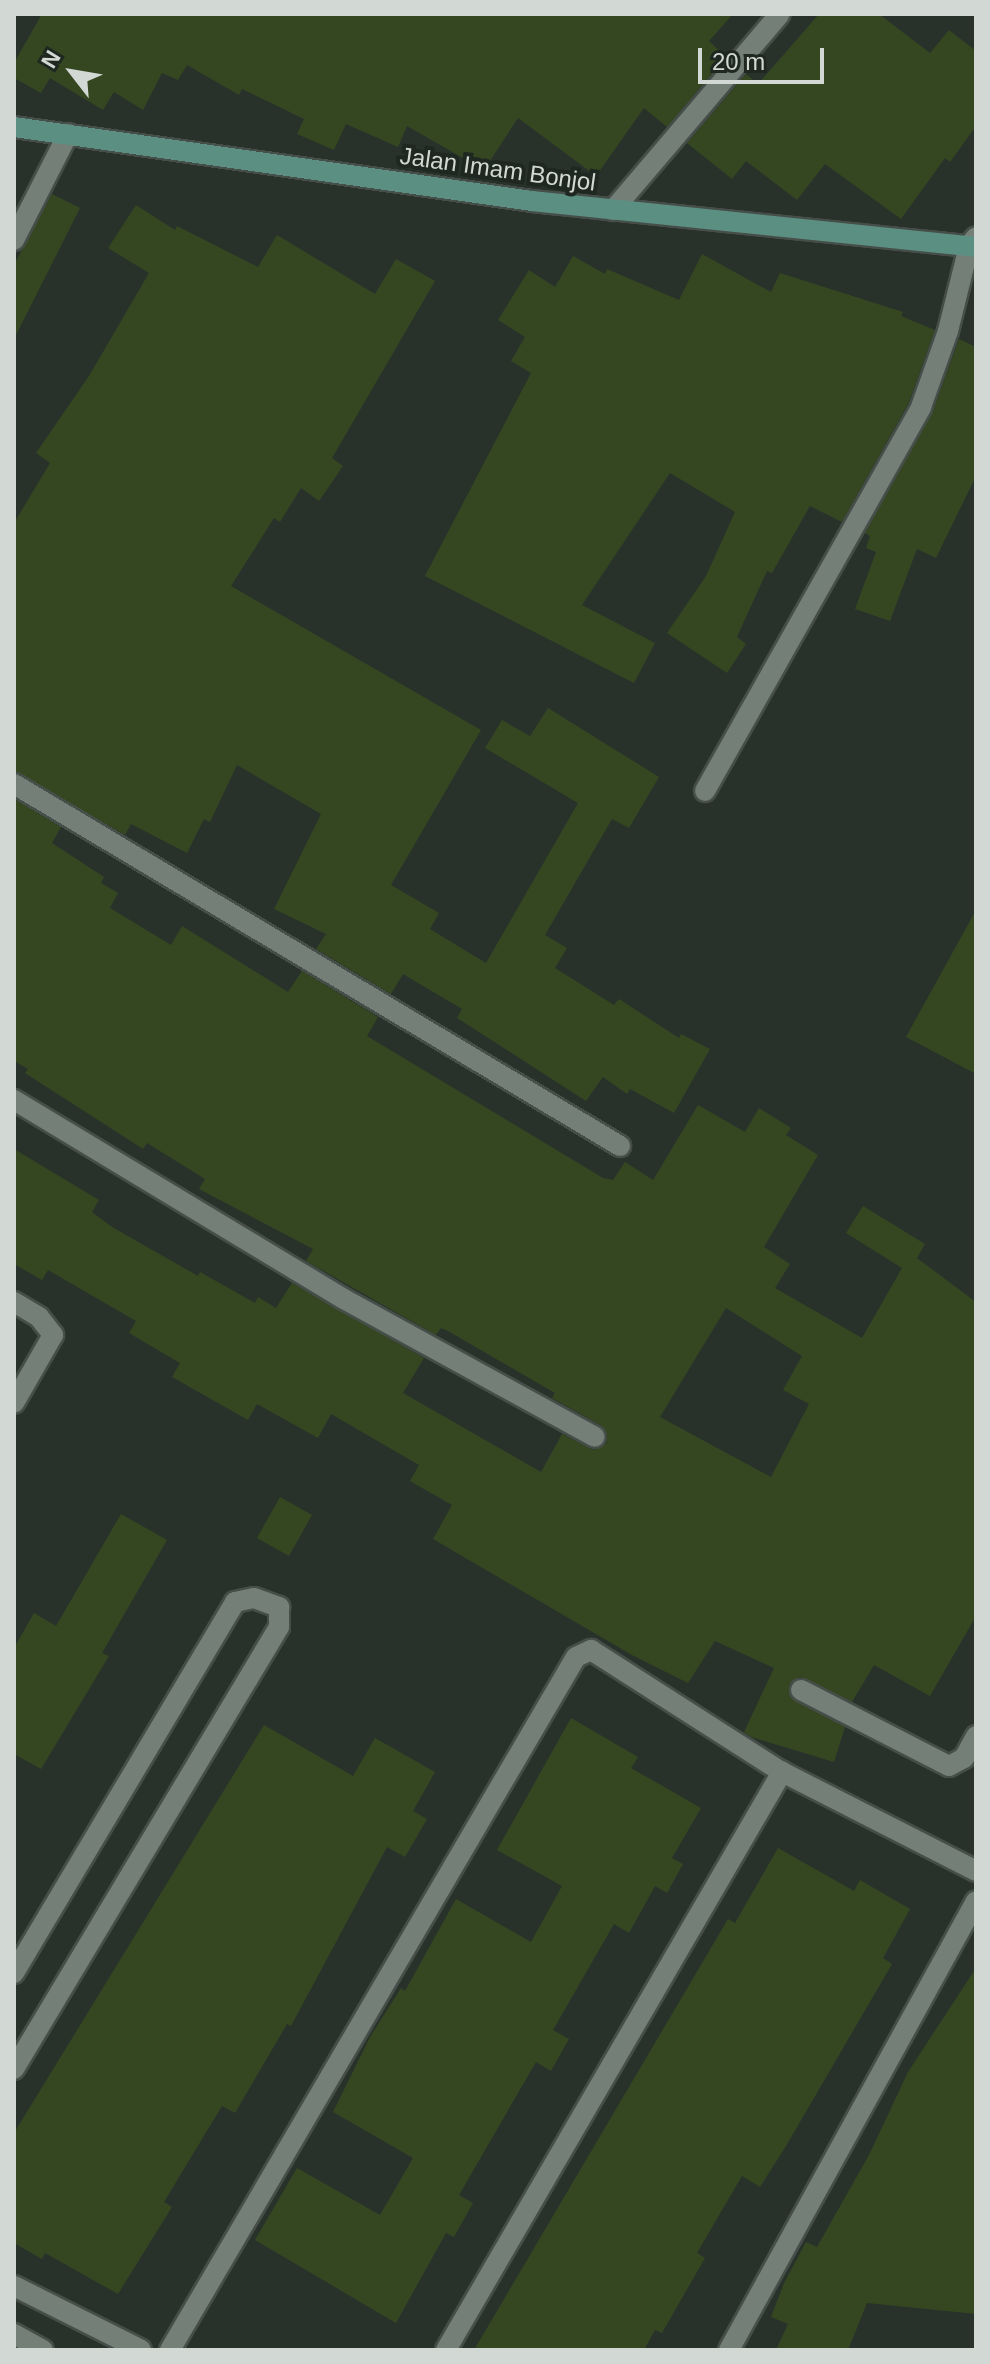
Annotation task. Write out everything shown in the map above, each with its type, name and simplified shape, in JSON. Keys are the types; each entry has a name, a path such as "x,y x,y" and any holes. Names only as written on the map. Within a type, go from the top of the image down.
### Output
{"street":[{"path":"613,210 780,14"},
{"name":"Jalan Imam Bonjol","path":"14,127 613,210 974,244"},
{"path":"14,240 68,134"},
{"path":"705,791 921,407 974,244"},
{"path":"14,784 620,1146"},
{"path":"14,1100 344,1299 595,1437"},
{"path":"14,1302 39,1317 53,1335 14,1403"},
{"path":"14,1973 235,1602 254,1598 279,1607 279,1627 14,2069"},
{"path":"170,2350 576,1657 591,1650 782,1772 976,1871"},
{"path":"801,1690 949,1766 964,1758 976,1736"},
{"path":"446,2350 782,1772"},
{"path":"729,2350 976,1901"},
{"path":"14,2286 141,2350"},
{"path":"14,2334 43,2350"}],"building":[{"path":"42,14 733,14 709,41 726,57 667,127 644,108 596,176 518,118 484,170 407,126 398,147 346,124 334,150 297,134 304,119 242,89 239,95 187,65 178,80 162,73 143,110 114,92 103,110 50,78 41,93 14,78 14,63"},
{"path":"819,14 879,14 930,53 949,30 976,51 976,126 950,162 945,158 901,219 825,164 797,200 746,161 732,179 687,143 746,74 758,84"},
{"path":"52,194 80,208 14,339 14,265"},
{"path":"136,205 175,230 177,226 258,267 277,235 375,294 396,259 435,281 332,458 343,466 319,501 301,488 280,522 274,518 231,586 481,730 391,885 439,913 430,929 486,963 578,803 485,748 502,720 530,736 548,708 659,777 629,828 612,819 545,935 567,948 555,968 614,1005 619,999 679,1038 681,1034 710,1049 674,1113 630,1089 627,1094 603,1077 586,1101 457,1018 462,1009 403,974 391,994 316,949 326,934 274,909 321,814 237,765 210,822 204,819 187,853 131,824 125,835 14,771 14,523 50,463 36,453 89,376 149,273 108,248"},
{"path":"702,254 771,292 780,273 903,312 901,316 935,330 909,402 842,522 810,506 772,573 767,571 737,637 746,644 727,673 667,633 706,576 735,512 670,473 582,605 655,643 634,683 425,576 531,373 511,361 525,337 498,320 529,270 555,287 573,256 605,274 607,269 679,300"},
{"path":"959,339 976,347 976,476 936,558 917,549 890,621 855,609 876,552 866,548 870,536 865,533 932,413"},
{"path":"14,799 61,827 52,843 104,877 101,883 118,893 110,908 171,945 182,926 288,992 302,971 378,1017 367,1036 603,1178 613,1180 625,1162 653,1180 698,1105 745,1132 759,1108 791,1128 786,1135 818,1155 764,1247 790,1264 775,1288 862,1338 902,1268 846,1233 863,1206 925,1244 917,1258 976,1302 976,1616 930,1696 874,1665 852,1702 800,1677 789,1685 791,1698 845,1727 834,1762 751,1737 744,1732 774,1668 715,1641 688,1683 632,1655 433,1539 452,1505 410,1481 419,1465 331,1414 318,1438 257,1404 248,1420 172,1377 180,1363 129,1333 136,1321 48,1270 42,1280 14,1264 14,1149 99,1200 92,1212 112,1227 198,1276 200,1272 255,1303 258,1297 276,1308 292,1283 424,1358 403,1393 541,1472 562,1434 594,1450 607,1443 602,1426 552,1398 555,1393 448,1331 441,1328 436,1335 306,1261 313,1249 199,1189 205,1179 147,1143 143,1149 25,1073 28,1069 14,1061","holes":["726,1308 802,1356 783,1390 809,1404 771,1477 660,1417"]},
{"path":"976,910 976,1074 906,1037"},
{"path":"280,1497 312,1515 289,1556 257,1538"},
{"path":"121,1514 167,1540 102,1653 109,1656 41,1769 14,1754 14,1648 34,1613 56,1626"},
{"path":"571,1718 638,1757 631,1768 701,1808 672,1858 683,1864 667,1893 655,1886 629,1933 614,1924 553,2030 569,2039 551,2071 536,2062 459,2195 473,2203 454,2237 446,2233 396,2323 255,2240 297,2168 380,2215 413,2158 333,2112 370,2037 401,1988 405,1991 456,1899 531,1942 562,1886 497,1850"},
{"path":"264,1725 353,1776 375,1738 435,1772 413,1811 427,1819 405,1857 387,1847 291,2026 287,2024 235,2113 222,2106 164,2202 172,2207 118,2294 45,2253 42,2259 14,2243 14,2133"},
{"path":"778,1848 854,1891 860,1880 910,1909 883,1958 892,1964 786,2146 760,2187 742,2176 697,2253 705,2258 662,2333 655,2330 644,2350 474,2350 728,1919 735,1923"},
{"path":"976,1968 976,2314 867,2303 848,2350 776,2350 788,2324 771,2317 784,2283 806,2242 817,2247 869,2155 908,2072"}]}
